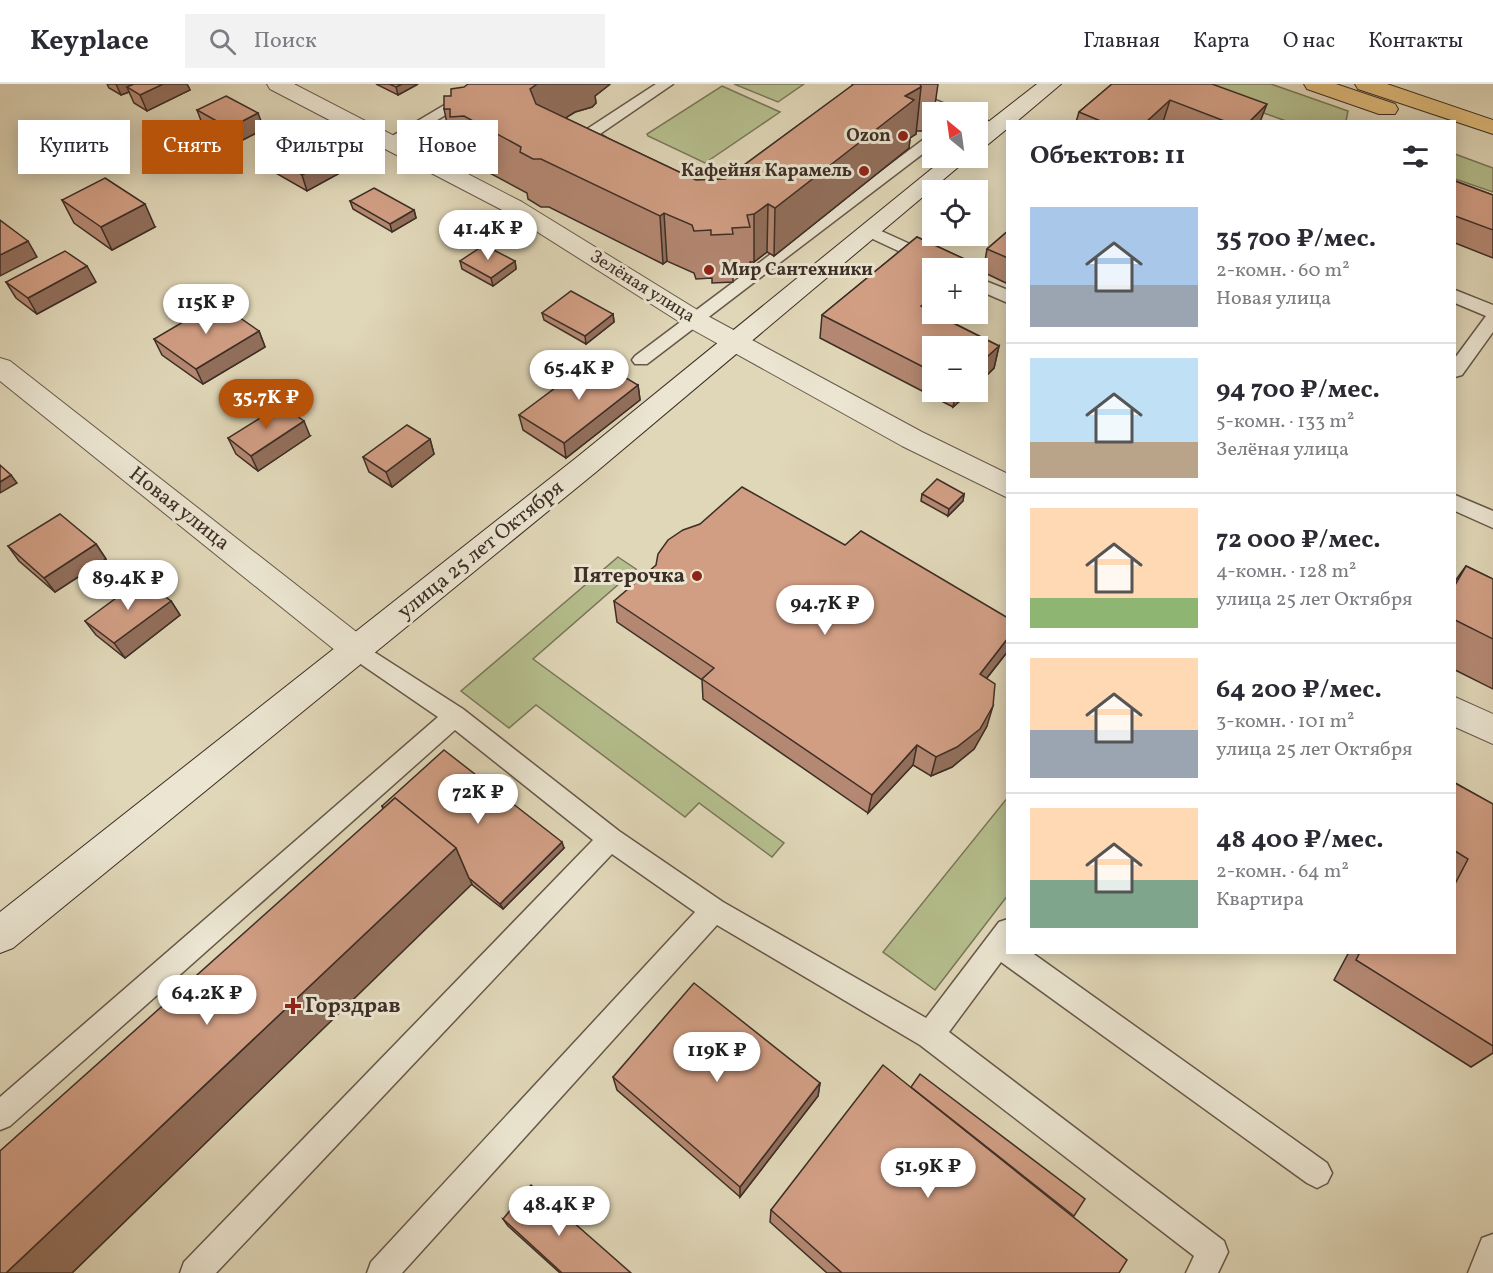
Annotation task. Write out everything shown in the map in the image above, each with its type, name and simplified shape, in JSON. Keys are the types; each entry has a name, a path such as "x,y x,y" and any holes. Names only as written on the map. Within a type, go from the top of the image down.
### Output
{"main road":[{"path":"1315,84 1420,120"},
{"path":"1366,84 1493,127"},
{"path":"1456,131 1493,144"}],"street":[{"name":"Зелёная улица","path":"278,84 514,207 695,320 912,439 1006,486"},
{"path":"994,126 1050,84"},
{"name":"улица 25 лет Октября","path":"0,935 357,650 946,168"},
{"name":"Новая улица","path":"0,367 357,650"},
{"path":"1456,712 1493,730"}],"lane":[{"path":"390,142 491,84"},
{"path":"628,154 589,134 666,84"},
{"path":"881,86 927,102"},
{"path":"641,360 922,147"},
{"path":"868,231 926,258"},
{"path":"988,288 1006,296"},
{"path":"1456,296 1493,312"},
{"path":"1456,370 1493,319"},
{"path":"1456,502 1493,520"},
{"path":"357,650 455,716 610,839 714,910 930,1035 1213,1252 1201,1273"},
{"path":"0,1116 455,716"},
{"path":"195,1273 610,839"},
{"path":"382,1273 714,910"},
{"path":"930,1035 1006,945"},
{"path":"1018,954 1317,1173"},
{"path":"1483,1273 1493,1249"}],"green space":[{"path":"734,84 804,84 778,102"},
{"path":"1183,84 1271,84 1348,111 1346,120 1283,120"},
{"path":"722,86 780,112 705,163 648,136 647,134"},
{"path":"1456,154 1493,168 1493,192 1456,179"},
{"path":"618,557 636,569 533,659 784,843 772,857 699,803 685,817 536,705 509,728 461,691"},
{"path":"1006,799 1006,898 935,990 883,952"}],"building":[{"path":"134,84 163,84 140,95 127,87"},
{"path":"468,84 537,84 530,89 536,104 696,180 725,179 854,84 920,84 921,87 905,96 914,100 775,208 768,204 754,214 747,215 750,227 732,228 733,234 711,235 711,230 694,231 692,225 664,213 660,216 541,159 533,159 520,152 521,147 498,134 498,120 471,120 464,116 450,117 450,109 444,109 444,96 451,96 451,89"},
{"path":"1112,84 1212,84 1267,104 1251,120 1222,120 1170,100 1148,120 1098,120 1079,112"},
{"path":"226,96 258,113 243,121 215,120 197,110"},
{"path":"105,178 145,204 101,227 62,200"},
{"path":"1456,181 1493,195 1493,230 1456,216"},
{"path":"374,188 414,210 390,224 350,201"},
{"path":"0,220 28,241 0,255"},
{"path":"1006,233 1006,257 987,249"},
{"path":"917,237 922,239 922,246 936,246 962,258 922,258 922,324 955,324 979,336 922,336 922,366 822,315"},
{"path":"484,245 515,261 491,278 460,261"},
{"path":"65,251 87,266 28,298 6,282"},
{"path":"571,291 613,314 585,336 542,313"},
{"path":"217,302 259,331 196,369 154,339"},
{"path":"988,340 999,346 988,356"},
{"path":"594,359 638,385 564,443 519,415"},
{"path":"281,405 304,421 251,456 228,438"},
{"path":"407,425 430,439 386,472 363,457"},
{"path":"0,465 11,475 0,482"},
{"path":"937,479 964,494 949,509 922,494"},
{"path":"742,487 845,545 861,531 1006,617 1006,641 980,674 995,684 993,706 980,729 957,747 936,757 917,745 872,795 702,679 714,668 614,601 656,565 658,554 668,540 683,530 700,524"},
{"path":"60,514 96,544 44,578 8,546"},
{"path":"1466,566 1493,579 1493,639 1456,620 1456,583"},
{"path":"142,579 171,601 114,643 85,621"},
{"path":"444,750 562,842 500,904 469,878 456,848 395,798 384,808 382,806"},
{"path":"1456,784 1493,804 1493,1046 1356,960 1359,954 1456,954 1456,882 1468,859 1456,852"},
{"path":"395,798 456,848 6,1273 0,1273 0,1151"},
{"path":"694,983 820,1083 740,1187 613,1077"},
{"path":"883,1065 1127,1260 1119,1273 842,1273 771,1210"},
{"path":"920,1074 1085,1199 1074,1216 911,1087"},
{"path":"531,1185 631,1273 562,1273 503,1219"}],"place":[{"name":"Ozon","path":"903,136"},
{"name":"Кафейня Карамель","path":"864,171"},
{"name":"Мир Сантехники","path":"709,270"},
{"name":"Пятерочка","path":"697,576"},
{"name":"Горздрав","path":"293,1006"}]}
